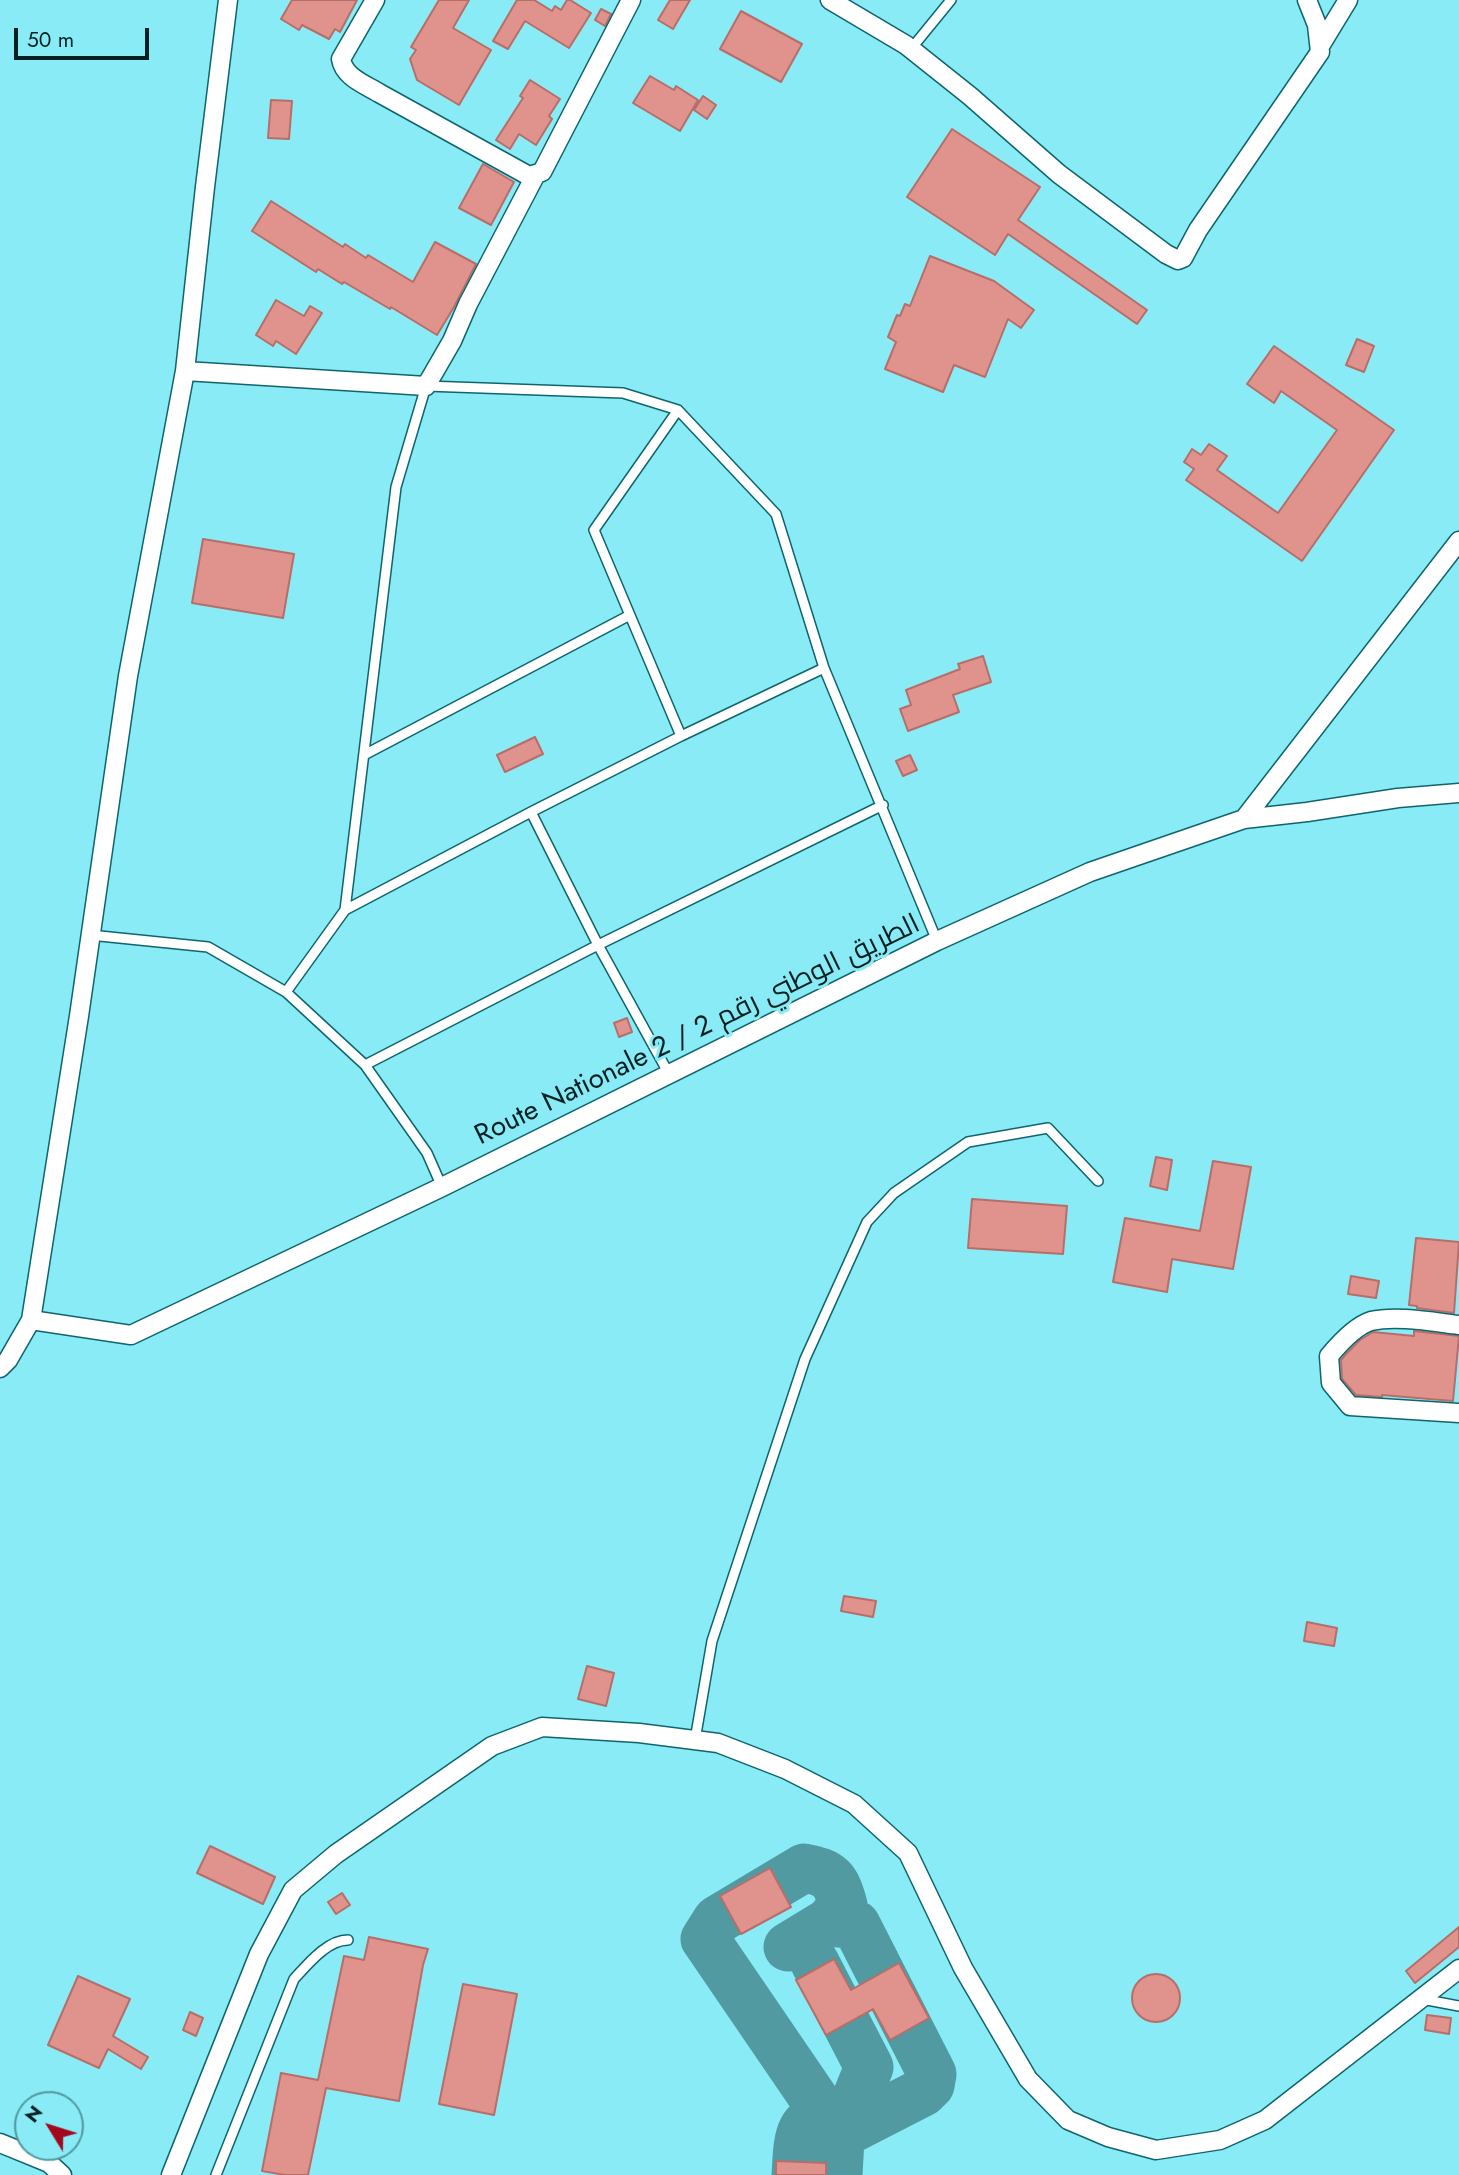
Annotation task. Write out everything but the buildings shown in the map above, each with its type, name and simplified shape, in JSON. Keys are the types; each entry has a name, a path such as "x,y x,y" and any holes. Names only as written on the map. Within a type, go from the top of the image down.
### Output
{"street":[{"path":"0,1368 8,1360 31,1320 128,676 185,371 228,0"},
{"path":"375,0 341,59 345,70 355,79 529,176 542,172 631,0"},
{"path":"830,0 911,49 970,96 1059,174 1166,254 1178,260 1183,258 1198,230 1320,52 1317,24 1307,0"},
{"path":"1320,46 1348,0"},
{"path":"185,371 426,386 452,341 468,304 535,176"},
{"path":"1244,819 1459,541"},
{"name":"Route Nationale 2 / الطريق الوطني رقم 2","path":"31,1320 131,1335 442,1187 937,941 1090,872 1244,819 1398,798 1459,793"},
{"path":"1459,1325 1405,1320 1369,1321 1342,1341 1329,1356 1331,1383 1350,1406 1459,1413"},
{"path":"171,2175 260,1954 293,1890 336,1854 492,1746 542,1727 639,1733 718,1743 785,1769 853,1804 908,1853 963,1968 1028,2079 1068,2120 1108,2137 1156,2150 1220,2140 1265,2120 1459,1969"},
{"path":"0,2143 49,2163 62,2175"}],"lane":[{"path":"911,49 951,0"},
{"path":"345,910 396,487 426,386 623,393 678,410 776,514 824,668 883,805 937,941"},
{"path":"678,410 594,530 681,736"},
{"path":"364,755 630,615"},
{"path":"286,992 345,910 681,736 824,668"},
{"path":"365,1065 883,805"},
{"path":"531,812 598,946 669,1074"},
{"path":"90,935 208,947 286,992 365,1065 427,1153 442,1187"},
{"path":"695,1740 712,1642 792,1398 805,1359 867,1222 894,1193 968,1142 1048,1128 1098,1181"},
{"path":"216,2175 294,1979 313,1958 339,1940 348,1940"},
{"path":"1420,1999 1459,2006"}],"taxiway":[{"path":"829,1922 843,1905 838,1889 826,1875 804,1868 717,1920 705,1939 834,2128 840,2139 838,2175"},
{"path":"788,1947 829,1922 856,1925 932,2074 930,2085 923,2092 847,2131 840,2139"},
{"path":"815,1963 869,2067 840,2139"},
{"path":"796,2175 799,2143 805,2126 812,2121 834,2128"}]}
